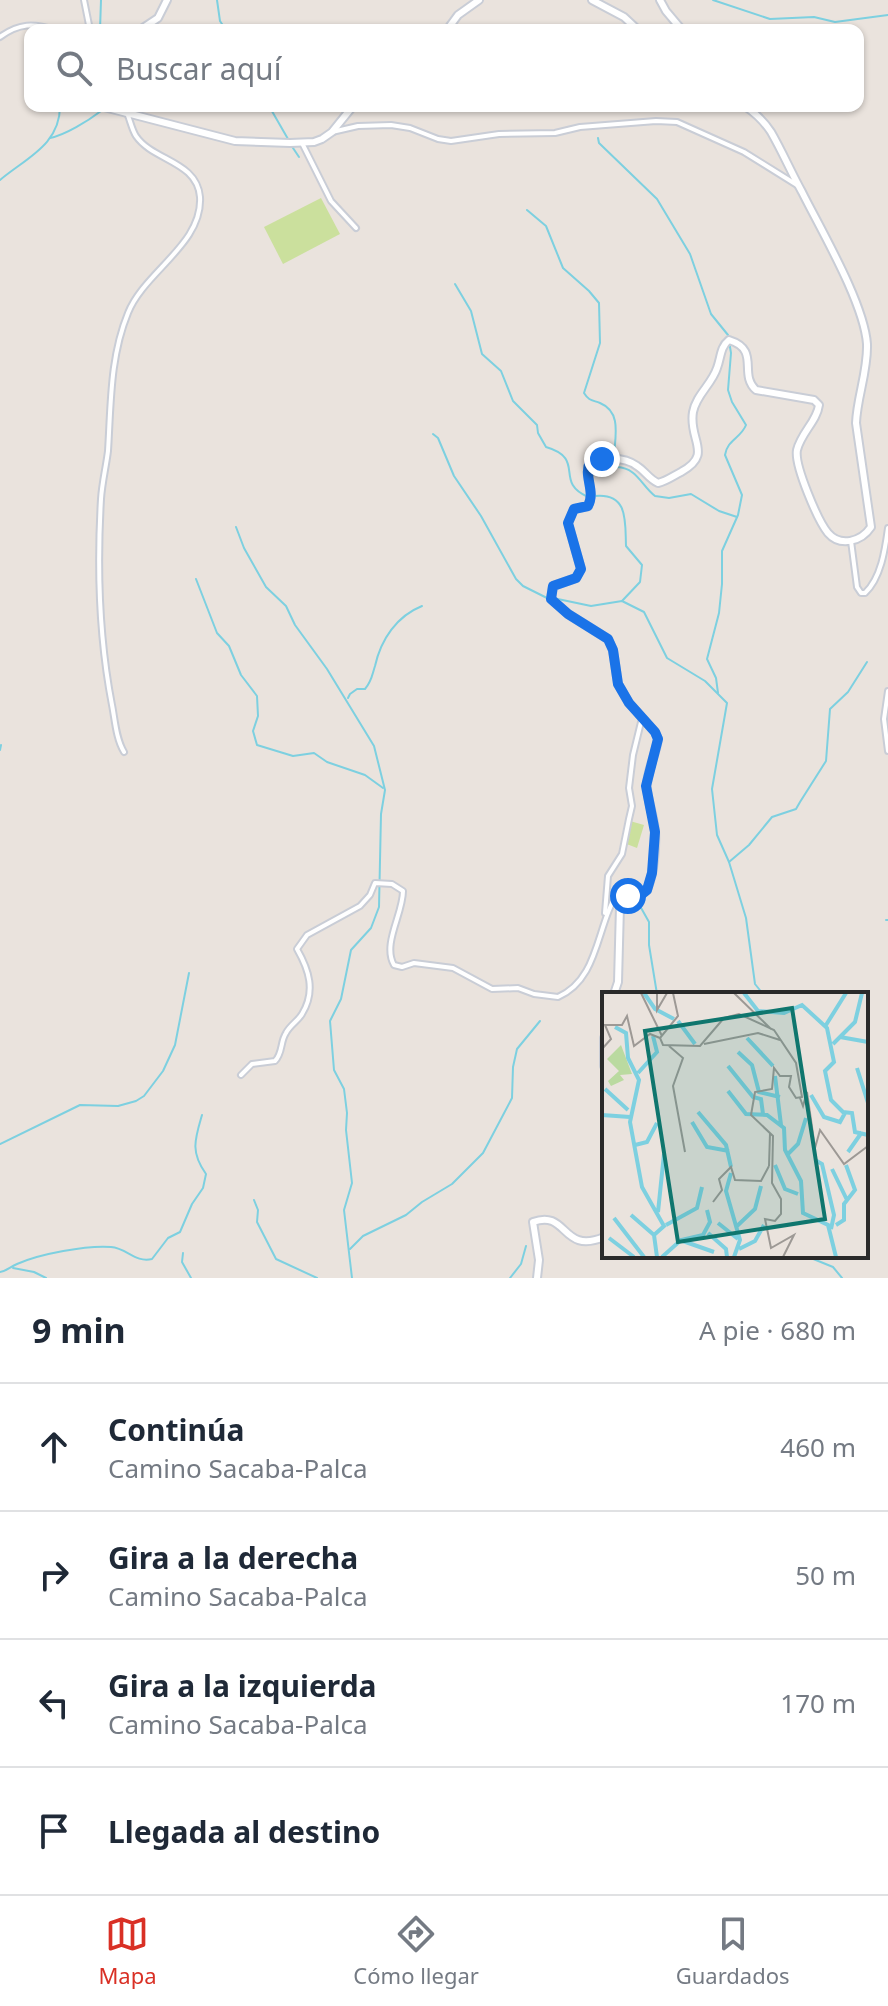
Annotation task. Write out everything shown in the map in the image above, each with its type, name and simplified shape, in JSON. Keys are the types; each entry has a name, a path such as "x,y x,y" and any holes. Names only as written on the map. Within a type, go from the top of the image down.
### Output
{"street":[{"path":"84,0 89,24"},
{"path":"149,24 158,18 167,0"},
{"path":"451,24 458,15 479,0"},
{"path":"592,0 632,24"},
{"path":"660,0 676,24"},
{"path":"0,37 24,25"},
{"path":"123,112 235,141 302,143 314,142 332,132 358,126 391,125 451,141 666,120 744,152 799,187"},
{"path":"332,132 348,112"},
{"path":"615,992 618,982 620,906 623,900 647,890 652,873 655,832 646,786 658,739 618,684 613,650 608,639 568,614 551,599 553,586 576,578 581,569 568,523 574,509 588,506 591,500 587,467 590,462 614,458 633,463 658,483 698,459 692,425 693,409 712,383 724,343 729,340 744,349 749,359 748,378 756,390 814,400 819,405 818,413 797,451 798,467 826,531 836,539 851,541 866,534 871,527 856,423 865,370 867,345 864,330 852,295 816,217 770,131 754,112"},
{"path":"124,752 106,673 99,559 101,495 115,351 139,290 192,229 200,194 193,177 149,148 137,136 127,113"},
{"path":"302,143 331,201 356,228"},
{"path":"851,541 857,587 865,593 870,589 882,560 888,528"},
{"path":"888,691 884,719 888,751"},
{"path":"241,1075 252,1064 275,1061 287,1029 304,1012 311,991 307,968 297,949 301,942 307,935 360,906 370,895 372,886 379,881 403,891 402,907 390,949 390,960 394,965 402,967 414,963 453,968 492,989 518,988 547,996 563,996 579,982 590,967 605,916 608,876 622,854 632,806 629,788 633,755 642,718"},
{"path":"605,916 619,891 629,891 634,895"},
{"path":"537,1278 539,1260 533,1222 542,1219 553,1221 575,1241 588,1243 602,1238"}],"green space":[{"path":"321,198 340,234 283,264 264,227"},
{"path":"630,821 644,825 637,848 624,843"}],"waterway":[{"path":"100,24 101,0"},
{"path":"217,0 222,24"},
{"path":"713,0 770,19 814,17 835,22 888,15"},
{"path":"0,180 48,141 59,112"},
{"path":"50,138 99,112"},
{"path":"272,112 288,139"},
{"path":"598,138 599,143 657,199 690,254 711,314 728,335 731,353 728,390 746,425 728,446 725,455 742,495 738,515 722,551 719,613 707,659 716,678 718,693"},
{"path":"291,145 299,157"},
{"path":"527,210 546,226 563,268 599,303 600,343 584,393 612,412 616,426 614,456"},
{"path":"455,284 471,311 482,354 501,371 513,401 537,425 546,447 565,458 572,485 588,497"},
{"path":"433,434 438,438 454,476 481,516 516,579 547,598"},
{"path":"614,463 634,474 655,496 669,498 691,494 719,511 737,517"},
{"path":"594,496 605,496 619,504 625,519 626,546 642,565 640,582 622,601"},
{"path":"236,527 266,587 286,606 295,625 327,669 374,746 385,790 381,814 379,907 371,928 351,950 341,999 330,1021 334,1070 344,1089 347,1113 352,1183 344,1210 352,1278"},
{"path":"196,579 217,633 229,646 241,675 257,696 258,716 253,731 257,745 293,756 314,753 327,762 365,775 383,788"},
{"path":"553,598 591,606 622,601 644,612 667,658 705,681 727,703 712,789 717,835 729,862 746,918 755,984 761,992"},
{"path":"348,698 357,689 365,689 369,683 381,647 391,630 405,616 422,606"},
{"path":"729,862 749,845 772,817 796,809 826,761 830,709 848,692 867,662"},
{"path":"0,750 1,745"},
{"path":"640,906 649,922 649,945 657,992"},
{"path":"0,1144 80,1105 118,1106 144,1096 163,1071 175,1045 189,973"},
{"path":"350,1249 363,1236 406,1215 452,1184 483,1153 512,1098 517,1049 540,1021"},
{"path":"0,1272 38,1257 89,1247 117,1248 141,1259 152,1259 168,1238 180,1232 203,1188 206,1174 195,1145 202,1115"},
{"path":"254,1200 258,1210 257,1222 276,1259 317,1278"},
{"path":"510,1278 521,1264 526,1246"},
{"path":"183,1253 182,1262 191,1278"},
{"path":"811,1258 833,1267 842,1278"},
{"path":"13,1268 46,1278"}],"route":[{"path":"602,459 590,462 587,467 591,489 588,506 574,509 568,523 581,569 576,578 553,586 550,592 551,599 568,614 608,639 613,650 618,684 658,739 646,786 655,832 652,873 647,890 628,896"}]}
